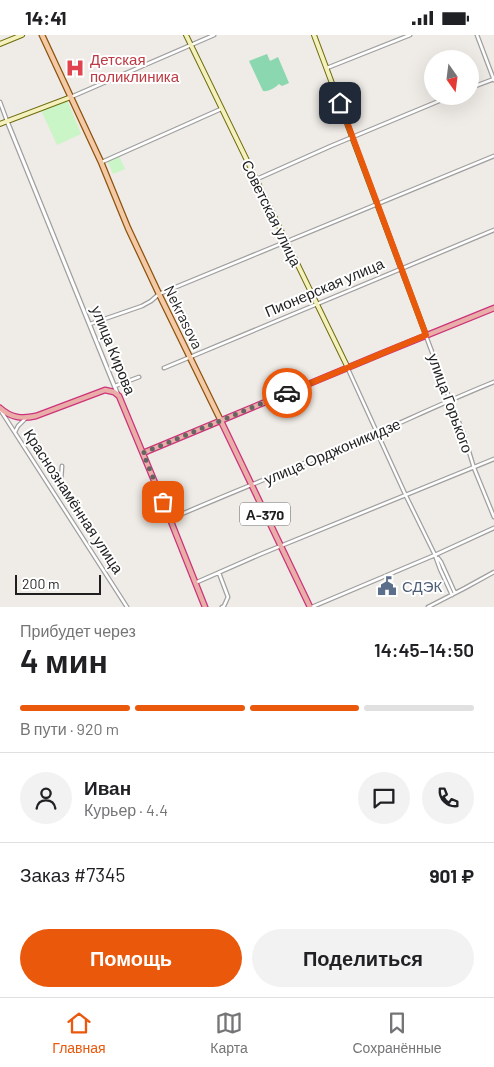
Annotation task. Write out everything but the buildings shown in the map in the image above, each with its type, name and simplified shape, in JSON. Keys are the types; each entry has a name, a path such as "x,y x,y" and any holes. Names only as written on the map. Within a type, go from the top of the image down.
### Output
{"highway":[{"path":"143,453 494,308"},
{"path":"26,418 105,390 114,392 119,396"},
{"name":"улица Кирова","path":"119,396 205,607"},
{"name":"Краснознамённая улица","path":"0,409 8,415 26,418"},
{"name":"Nekrasova","path":"221,421 311,607"}],"main road":[{"path":"0,44 22,35"},
{"name":"Nekrasova","path":"42,35 101,162 158,294 221,421"},
{"name":"Советская улица","path":"186,35 348,368"},
{"name":"улица Горького","path":"314,35 426,335"},
{"path":"0,124 71,97"}],"street":[{"path":"71,97 214,35"},
{"path":"327,68 410,35"},
{"path":"477,35 494,79 479,85"},
{"name":"улица Кирова","path":"0,102 119,396"},
{"path":"256,179 429,105"},
{"path":"101,162 221,109"},
{"path":"90,325 142,306 158,294 494,156"},
{"name":"Пионерская улица","path":"164,368 494,230"},
{"name":"улица Горького","path":"426,335 463,432 474,468 494,517"},
{"name":"Советская улица","path":"348,368 440,569 454,594"},
{"path":"105,390 139,377"},
{"name":"улица Орджоникидзе","path":"170,519 378,433 494,382"},
{"name":"Краснознамённая улица","path":"0,409 127,607"},
{"path":"15,432 26,418"},
{"path":"195,583 494,459"},
{"path":"60,480 62,466"},
{"path":"311,607 494,529"},
{"path":"428,607 494,572"},
{"path":"219,573 228,597 222,607"}],"green space":[{"path":"267,54 270,61 278,57 289,83 282,86 279,84 267,91 263,91 249,61"},
{"path":"67,100 81,134 57,145 41,110"},
{"path":"119,156 125,169 113,174 108,162"}],"way so far":[{"path":"163,502 143,453 287,393"}],"place":[{"name":"Детская поликлиника","path":"75,68"},
{"name":"СДЭК","path":"387,586"}],"route":[{"path":"287,393 426,335 340,103"}]}
